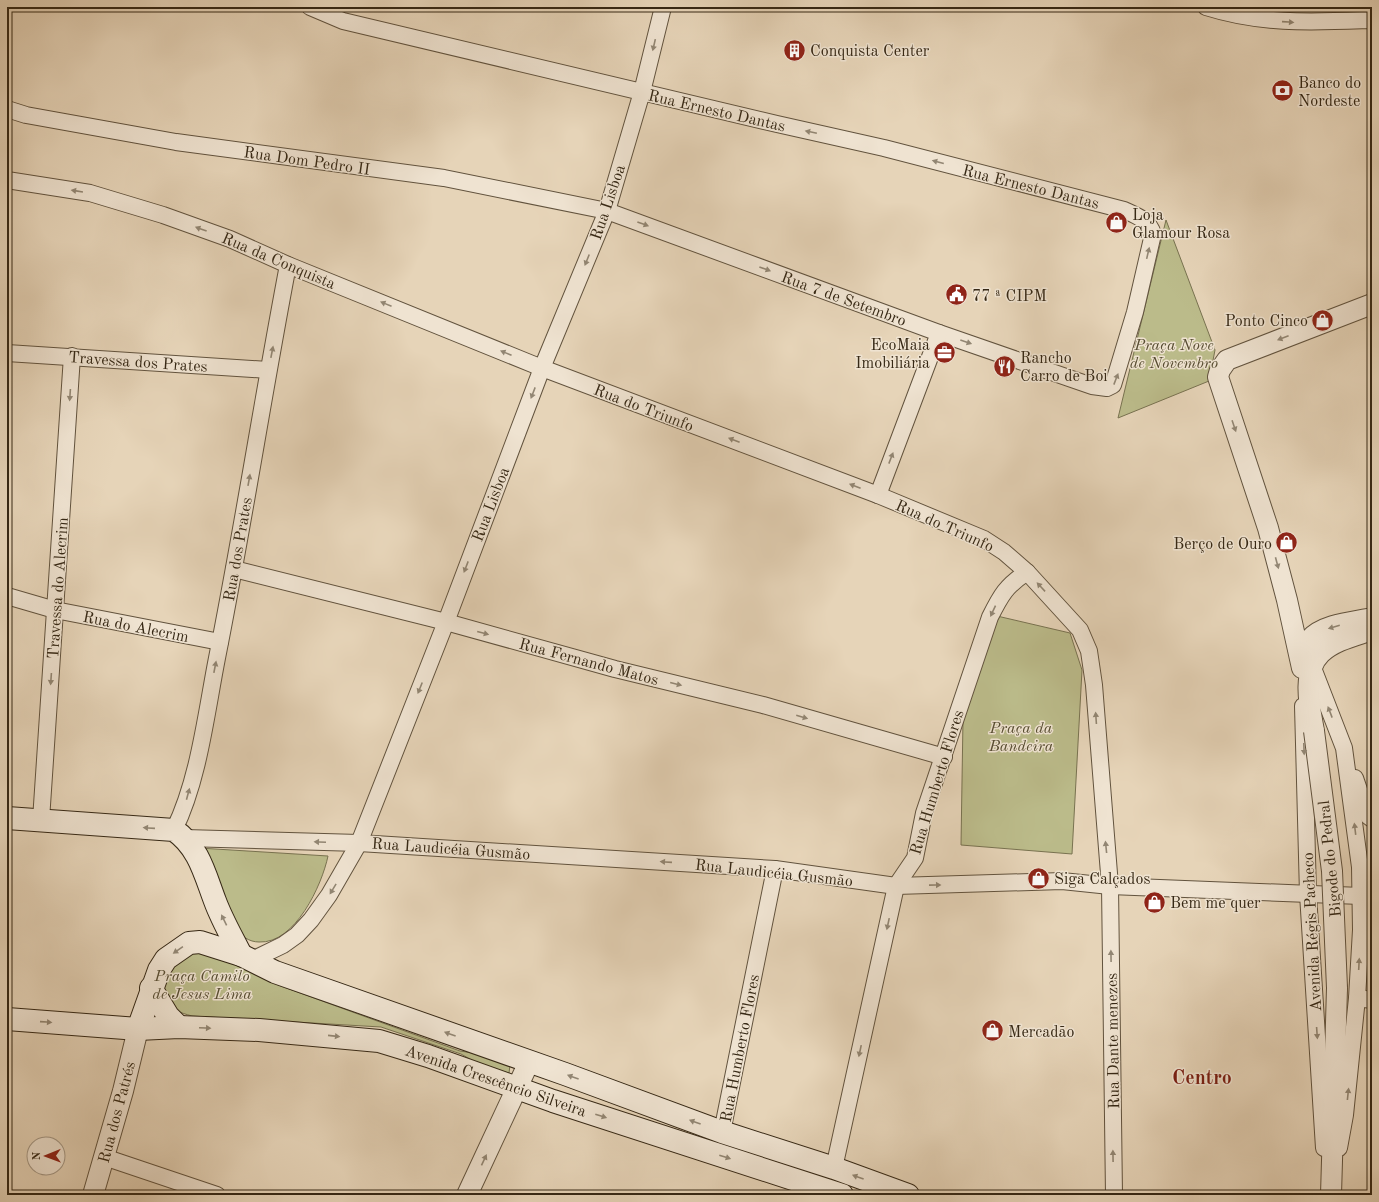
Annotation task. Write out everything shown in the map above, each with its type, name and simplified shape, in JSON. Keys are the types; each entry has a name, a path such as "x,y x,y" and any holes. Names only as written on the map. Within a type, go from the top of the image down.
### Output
{"main road":[{"name":"Rua Laudicéia Gusmão","path":"7,818 180,834"},
{"path":"180,834 202,863 216,902 246,957"},
{"name":"Avenida Crescêncio Silveira","path":"138,1029 151,988 166,959 189,943 200,942 246,957 275,972 722,1132 834,1168 908,1195"},
{"path":"151,988 168,1016 179,1027"},
{"name":"Avenida Crescêncio Silveira","path":"7,1019 138,1029 179,1027 313,1034 379,1041 428,1056 831,1193"}],"street":[{"name":"Rua Ernesto Dantas","path":"310,7 343,21 884,148 1124,210 1145,220 1153,234 1135,312 1113,385 1110,388 1101,388 1083,382"},
{"name":"Rua Lisboa","path":"246,957 276,950 301,930 329,895 359,843 446,622 542,368 607,211 642,92 663,7"},
{"path":"1206,7 1261,13 1303,23 1372,20"},
{"name":"Rua Dom Pedro II","path":"7,109 26,116 176,142 444,178 607,211"},
{"name":"Rua da Conquista","path":"7,180 90,193 163,215 230,239 288,265 542,368"},
{"name":"Rua 7 de Setembro","path":"607,211 939,333 1083,382"},
{"name":"Rua dos Prates","path":"180,834 184,811 193,777 234,569 268,370 288,265"},
{"path":"1372,304 1227,360 1220,370 1218,377 1268,528 1307,668 1344,748 1368,816 1372,819"},
{"path":"878,495 939,333"},
{"name":"Travessa dos Prates","path":"7,352 268,370"},
{"name":"Travessa do Alecrim","path":"41,820 72,356"},
{"name":"Rua do Triunfo","path":"542,368 878,495 984,539 1004,552 1027,572 1080,630 1089,651 1094,685 1110,886"},
{"name":"Rua Fernando Matos","path":"234,569 446,622 615,669 763,705 944,757"},
{"name":"Rua Humberto Flores","path":"834,1168 896,886 915,858 924,813 990,617 1000,598 1011,583 1027,572"},
{"name":"Rua do Alecrim","path":"7,596 55,610 220,642"},
{"path":"1307,668 1303,652 1310,639 1324,630 1372,618"},
{"path":"1307,668 1320,654 1341,640 1372,630"},
{"name":"Bigode do Pedral","path":"1307,668 1308,699 1314,731 1332,871 1338,988"},
{"name":"Avenida Régis Pacheco","path":"1307,668 1308,894 1330,1192"},
{"path":"1330,1192 1345,1115 1364,999 1360,867 1344,748"},
{"name":"Rua Laudicéia Gusmão","path":"180,834 359,843 775,869 896,886 1062,881 1110,886"},
{"name":"Rua Humberto Flores","path":"722,1132 775,869"},
{"path":"1110,886 1361,896"},
{"name":"Rua Dante menezes","path":"1110,886 1114,1195"},
{"name":"Avenida Régis Pacheco","path":"1330,1192 1338,988"},
{"name":"Rua dos Patrés","path":"93,1195 138,1029"},
{"path":"467,1195 529,1062"},
{"path":"104,1157 217,1195"}],"green space":[{"name":"Praça Nove de Novembro","path":"1166,220 1215,350 1209,381 1118,418"},
{"name":"Praça da Bandeira","path":"997,616 1070,633 1082,670 1072,854 961,845 963,719"},
{"name":"Praça Camilo de Jesus Lima","path":"199,848 328,856 320,882 305,911 295,923 284,933 272,940 255,942 249,940 235,930"},
{"name":"Praça Camilo de Jesus Lima","path":"181,953 205,953 241,959 278,985 460,1051 492,1056 510,1065 509,1073 498,1075 461,1054 381,1027 192,1016 183,1013 172,1007 169,1003 166,998 161,977"}],"place":[{"name":"Conquista Center","path":"794,50"},
{"name":"Banco do Nordeste","path":"1282,91"},
{"name":"Loja Glamour Rosa","path":"1116,223"},
{"name":"77 ª CIPM","path":"957,295"},
{"name":"Ponto Cinco","path":"1323,320"},
{"name":"EcoMaia Imobiliária","path":"945,353"},
{"name":"Rancho Carro de Boi","path":"1004,366"},
{"name":"Berço de Ouro","path":"1287,543"},
{"name":"Siga Calçados","path":"1038,878"},
{"name":"Bem me quer","path":"1154,902"},
{"name":"Mercadão","path":"992,1031"}],"district":[{"name":"Centro","path":"1202,1077"}]}
